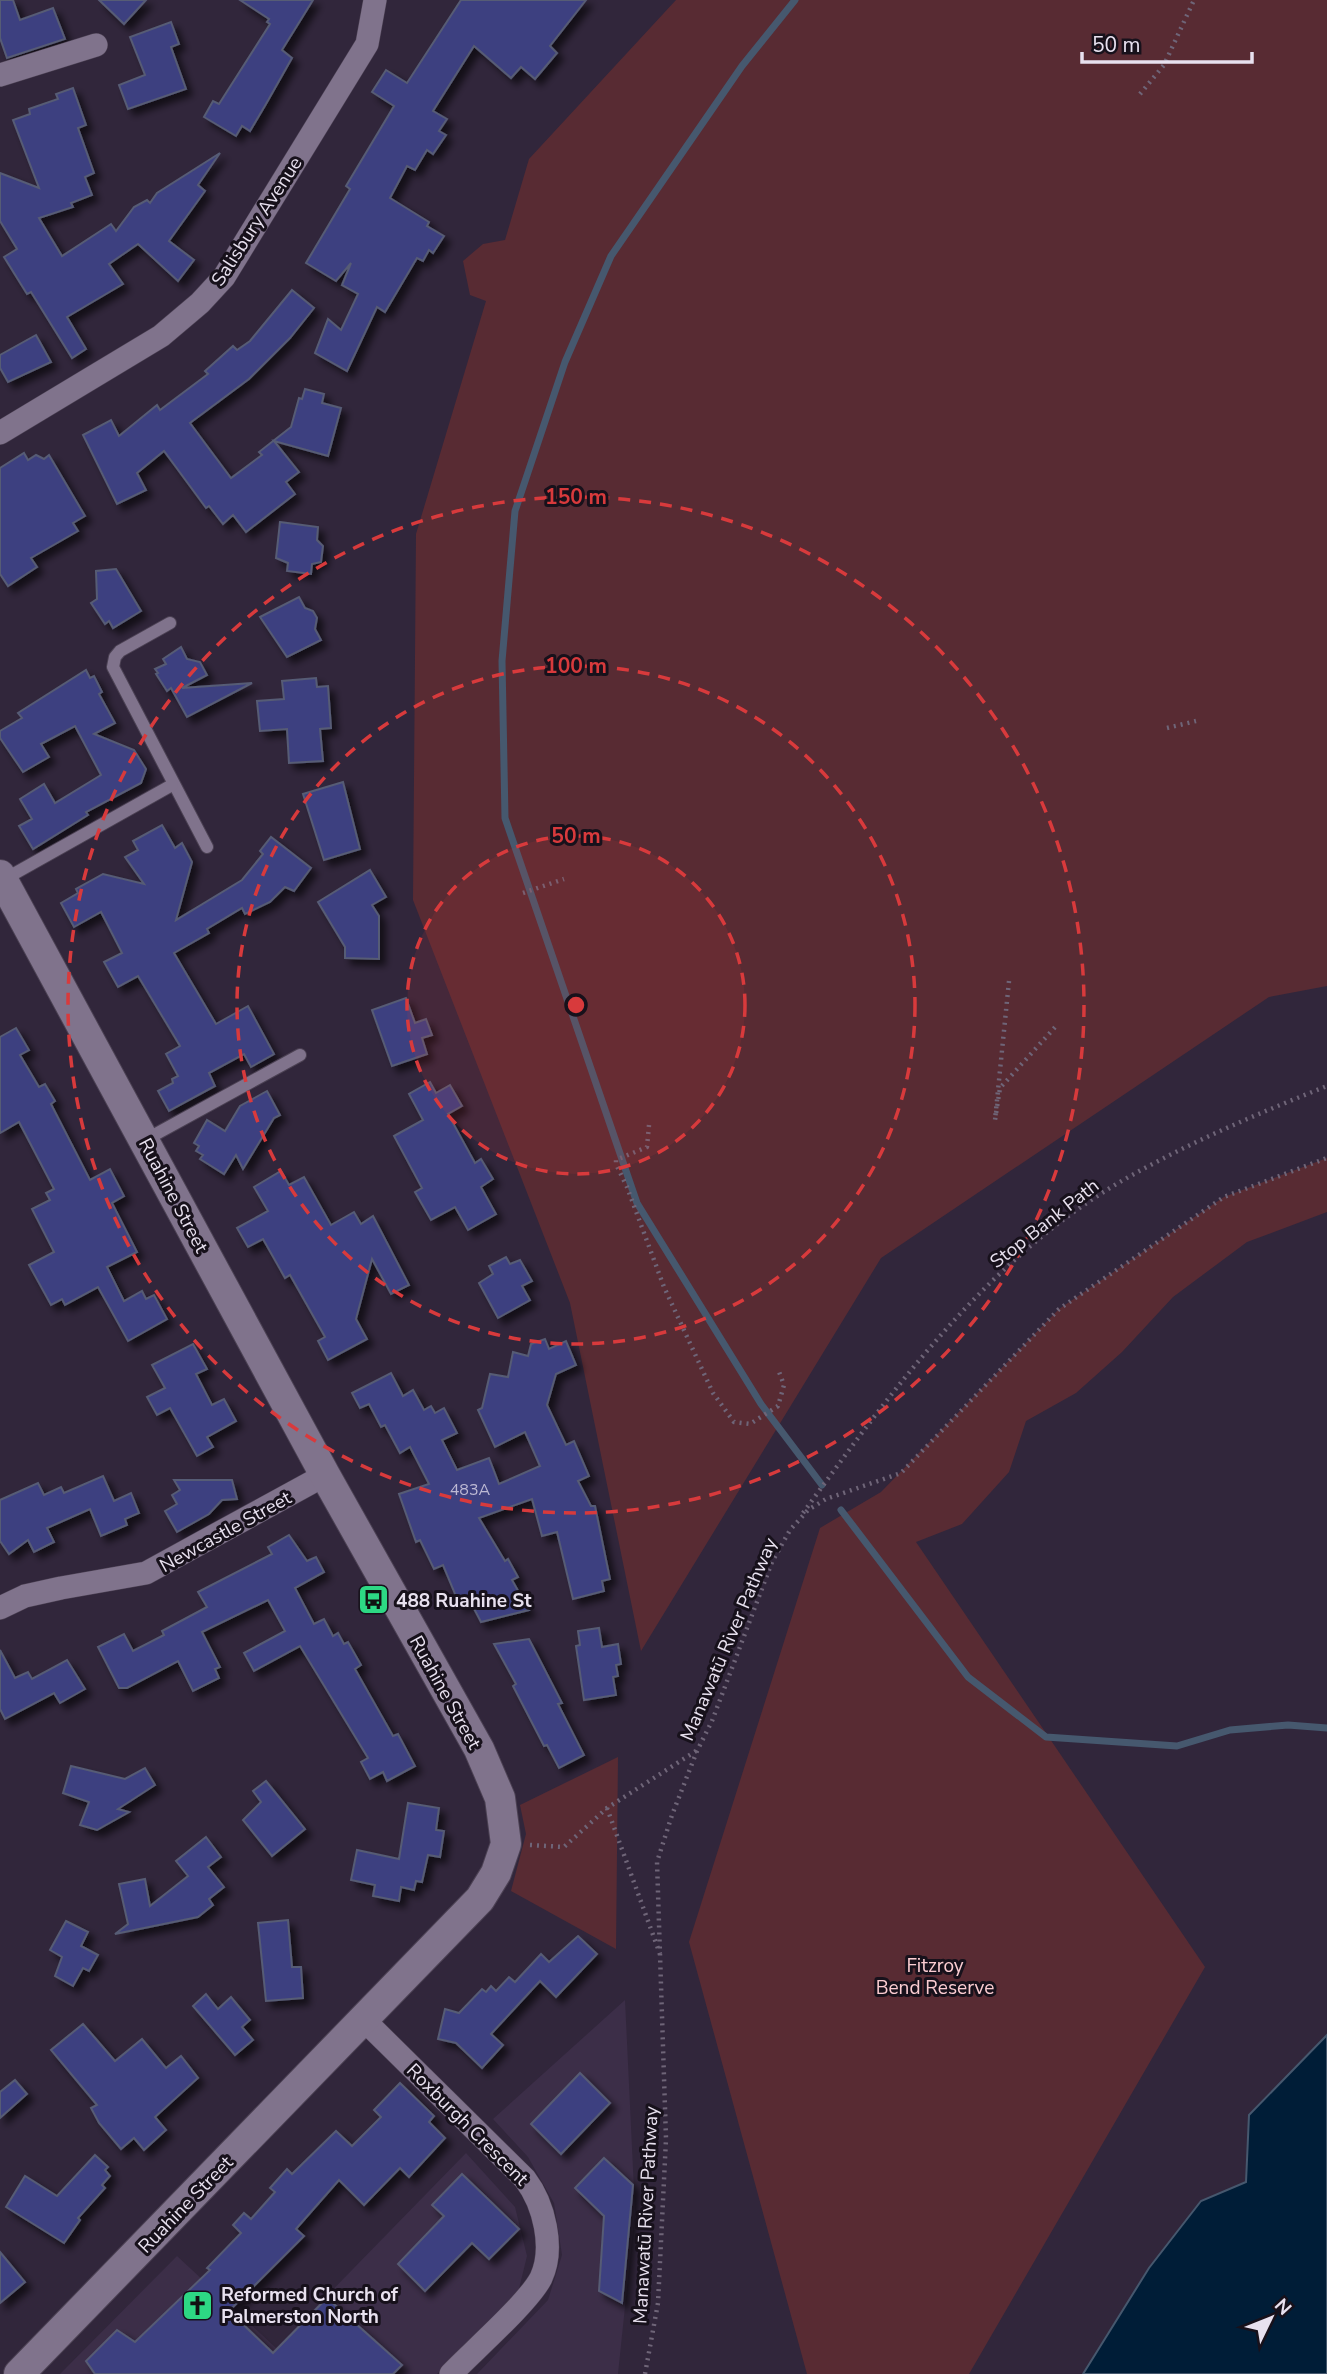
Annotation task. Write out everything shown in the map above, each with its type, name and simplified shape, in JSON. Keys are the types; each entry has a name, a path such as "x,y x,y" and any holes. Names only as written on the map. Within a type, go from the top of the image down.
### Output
{"street":[{"name":"Salisbury Avenue","path":"0,433 161,336 200,303 224,276 367,44 375,0"},
{"path":"0,75 96,45"},
{"name":"Ruahine Street","path":"1,878 325,1475 479,1749 500,1798 506,1844 496,1873 480,1899 19,2374"},
{"name":"Newcastle Street","path":"0,1608 25,1596 146,1573 325,1475"},
{"name":"Roxburgh Crescent","path":"364,2021 525,2179 538,2199 547,2241 540,2278 451,2374"}],"lane":[{"path":"170,624 120,651 115,657 113,667 172,785 207,847"},
{"path":"1,878 172,785"},
{"path":"145,1140 300,1055"}],"path":[{"path":"1140,94 1164,65 1194,0"},
{"path":"1167,728 1196,722"},
{"path":"523,893 564,879"},
{"path":"1009,981 995,1120 1000,1088 1057,1025"},
{"name":"Stop Bank Path","path":"790,1530 874,1415 932,1344 1027,1249 1066,1218 1134,1174 1327,1086"},
{"path":"649,1125 647,1147 616,1160 616,1164 628,1187 664,1287 713,1393 734,1422 750,1424 778,1406 784,1385 778,1368"},
{"name":"Manawatū River Pathway","path":"645,2374 658,2303 666,2139 657,1861 697,1751 712,1721 772,1562 790,1530 808,1510 826,1499 901,1474 1059,1309 1224,1197 1327,1158"},
{"path":"506,1844 564,1847 607,1808 697,1751"},
{"path":"607,1808 662,1958"}],"shaded area":[{"path":"625,2000 635,2211 618,2374 477,2374 548,2300 562,2255 554,2203 528,2157 493,2119"},
{"path":"466,2153 515,2207 527,2256 518,2293 437,2374 60,2374 177,2256 276,2348"}],"green space":[{"path":"676,0 1327,0 1327,986 1269,997 881,1258 641,1651 570,1303 413,900 416,534 486,301 470,295 463,261 483,244 505,240 529,159"},
{"name":"Fitzroy Bend Reserve","path":"1327,1158 1327,1212 1247,1242 1173,1297 1122,1352 1076,1393 1026,1421 1009,1472 962,1524 916,1542 1205,1967 969,2374 807,2374 689,1942 820,1528 881,1492 1059,1309 1224,1197"},
{"path":"618,1757 616,1949 511,1891 526,1834 520,1805"}],"water":[{"path":"1327,2035 1327,2374 1083,2374 1149,2268 1201,2201 1246,2182 1249,2115"}],"building":[{"path":"0,0 13,0 20,20 53,8 65,39 7,58 0,38"},
{"path":"99,0 146,0 124,24"},
{"path":"240,0 313,0 282,50 292,58 266,104 250,131 242,126 236,136 204,117 213,101 219,104 270,24 267,22 269,19"},
{"path":"461,0 586,0 550,46 557,53 535,79 521,67 511,78 474,46 433,111 447,119 439,131 446,135 433,154 427,150 415,170 407,166 390,198 429,222 427,226 444,236 433,253 429,250 423,261 417,258 385,312 377,307 347,371 315,353 328,319 341,330 358,294 342,285 351,263 336,281 306,263 350,189 346,186 394,106 372,92 386,70 407,83"},
{"path":"171,22 179,44 171,47 186,89 128,109 119,85 145,75 130,37"},
{"path":"73,88 86,125 78,128 94,173 85,177 92,195 71,203 73,207 39,218 62,256 111,224 116,231 134,207 147,200 150,203 157,193 220,153 198,185 205,191 169,241 194,260 178,281 138,244 109,264 123,284 67,317 86,349 72,358 31,292 27,294 4,257 17,249 0,221 0,173 39,188 13,120 30,114 29,109 58,99 56,94"},
{"path":"292,290 314,308 290,338 249,379 190,423 231,478 262,455 259,452 291,427 299,398 302,399 305,389 324,394 322,403 341,408 328,456 274,441 299,472 286,482 295,494 246,532 233,515 223,524 209,506 206,508 164,451 137,473 146,490 117,504 83,435 111,420 119,436 157,405 160,410 208,374 205,371 233,346 237,350 250,341"},
{"path":"36,335 51,362 8,382 0,368 0,355"},
{"path":"24,453 28,460 36,455 44,459 49,455 85,516 73,523 78,531 31,558 37,567 8,586 0,574 0,468"},
{"path":"280,522 318,527 317,540 323,546 321,562 312,564 311,574 287,571 288,563 276,558"},
{"path":"116,569 141,611 113,628 109,621 105,624 91,603 97,599 96,571"},
{"path":"299,597 305,608 313,611 317,618 315,629 321,640 287,657 260,617"},
{"path":"181,647 187,659 200,662 207,675 182,688 252,683 187,717 171,688 167,691 155,669 166,664 163,659"},
{"path":"86,670 90,678 94,676 102,692 99,694 115,723 94,734 134,750 146,769 141,783 86,812 88,815 33,849 19,826 32,819 20,799 44,784 55,803 101,775 75,726 41,744 49,757 23,772 0,738 0,731 22,718 18,713"},
{"path":"316,678 317,687 328,686 331,728 320,729 323,761 289,763 287,729 260,731 257,701 284,699 282,681"},
{"path":"343,782 360,849 324,860 303,794"},
{"path":"162,825 175,848 182,843 192,862 176,920 242,880 263,854 260,851 271,837 311,868 294,891 285,887 270,902 245,914 242,908 207,929 209,933 174,953 216,1024 248,1006 274,1054 251,1067 244,1054 209,1073 215,1086 169,1111 158,1091 173,1083 172,1079 178,1076 166,1054 180,1046 138,976 118,987 104,962 122,953 101,912 74,927 61,903 78,893 76,889 103,874 144,884 125,857 138,850 133,841"},
{"path":"370,870 386,897 372,905 379,916 379,959 345,958 345,947 318,902"},
{"path":"406,998 415,1023 426,1019 432,1035 422,1038 427,1054 392,1066 372,1010"},
{"path":"16,1028 29,1050 20,1055 39,1087 45,1084 55,1101 51,1104 90,1180 110,1169 124,1196 112,1203 137,1252 107,1267 124,1301 142,1291 146,1299 154,1295 167,1319 128,1341 98,1287 65,1305 62,1299 51,1305 29,1265 54,1252 32,1209 50,1200 46,1193 54,1189 19,1122 0,1133 0,1037"},
{"path":"430,1082 436,1093 450,1085 462,1106 448,1114 475,1163 481,1159 493,1179 481,1187 496,1214 468,1230 455,1207 431,1220 415,1192 422,1188 394,1136 423,1120 409,1094"},
{"path":"267,1091 280,1115 274,1118 243,1169 236,1155 224,1174 200,1159 203,1155 196,1151 199,1146 194,1143 207,1120 225,1131 240,1106"},
{"path":"281,1171 289,1185 304,1177 331,1225 354,1212 361,1224 373,1216 409,1285 391,1294 372,1259 356,1319 367,1339 328,1360 318,1341 325,1337 290,1275 285,1278 263,1239 248,1247 237,1228 268,1211 254,1187"},
{"path":"506,1257 510,1264 520,1260 532,1281 522,1286 530,1300 498,1318 479,1283 493,1274 489,1266"},
{"path":"545,1339 549,1349 566,1341 576,1365 556,1374 547,1405 566,1445 574,1441 589,1476 578,1481 591,1506 595,1506 610,1579 602,1581 604,1591 573,1599 557,1532 542,1536 532,1499 479,1518 518,1577 512,1580 529,1610 481,1622 470,1601 460,1606 443,1565 434,1569 420,1540 416,1542 399,1494 429,1484 410,1447 400,1453 385,1425 381,1427 369,1404 360,1408 352,1393 391,1373 403,1396 413,1390 424,1410 431,1406 435,1413 444,1408 457,1433 442,1440 457,1470 489,1458 499,1484 540,1466 525,1432 495,1447 478,1410 482,1408 490,1374 508,1377 513,1352 528,1356 531,1344"},
{"path":"193,1344 207,1369 196,1374 212,1405 224,1399 236,1421 207,1437 213,1447 197,1456 170,1408 157,1415 147,1397 165,1388 152,1365"},
{"path":"103,1476 114,1501 131,1493 139,1513 125,1519 127,1525 101,1536 90,1509 47,1528 54,1542 34,1552 28,1540 9,1554 0,1541 0,1500 38,1483 44,1495 61,1487 64,1493"},
{"path":"174,1480 232,1480 237,1499 222,1500 209,1514 177,1532 165,1511 177,1504 172,1495 180,1490"},
{"path":"289,1535 307,1561 316,1557 324,1572 295,1588 314,1624 324,1619 333,1636 338,1633 344,1644 348,1642 361,1665 355,1669 393,1736 398,1734 415,1766 387,1781 383,1772 370,1779 361,1762 368,1758 300,1646 254,1671 244,1653 285,1631 268,1600 202,1632 220,1667 215,1669 219,1678 193,1691 178,1661 127,1688 119,1688 98,1647 124,1634 133,1651 164,1635 162,1631 207,1607 198,1592 272,1554 268,1547"},
{"path":"599,1628 602,1647 618,1644 621,1664 616,1665 618,1676 613,1677 616,1695 584,1700 576,1646 580,1645 578,1631"},
{"path":"529,1639 562,1703 558,1704 584,1755 559,1768 547,1745 544,1746 513,1686 516,1684 494,1644"},
{"path":"0,1650 15,1678 28,1672 32,1679 67,1660 85,1689 60,1703 54,1693 5,1719 0,1709"},
{"path":"71,1766 125,1779 145,1768 155,1785 118,1809 129,1812 97,1830 80,1825 89,1802 63,1793"},
{"path":"266,1781 305,1829 272,1856 243,1820 261,1802 253,1791"},
{"path":"408,1803 439,1808 436,1830 444,1831 440,1857 428,1855 422,1882 416,1881 414,1890 401,1887 399,1901 373,1896 375,1885 351,1880 357,1850 399,1859"},
{"path":"206,1837 221,1857 208,1867 224,1887 209,1899 213,1905 198,1917 115,1934 128,1924 119,1884 145,1879 150,1906 188,1876 176,1861"},
{"path":"288,1920 292,1967 301,1967 303,1998 266,2001 258,1923"},
{"path":"66,1921 88,1932 81,1946 98,1955 89,1971 83,1968 73,1986 55,1976 62,1957 50,1950"},
{"path":"578,1936 597,1954 556,1997 540,1981 491,2034 503,2045 482,2068 456,2043 438,2039 445,2009 459,2013 482,1989 486,1992 491,1986 496,1991 509,1977 515,1982 541,1954 549,1962"},
{"path":"206,1994 218,2009 231,1997 250,2020 242,2027 253,2040 235,2055 193,2006"},
{"path":"83,2024 115,2061 142,2039 166,2068 181,2056 198,2078 155,2117 166,2130 144,2150 134,2138 121,2149 99,2123 91,2108 97,2105 51,2050"},
{"path":"580,2073 610,2103 561,2154 531,2124"},
{"path":"15,2080 27,2094 0,2118 0,2092"},
{"path":"400,2083 434,2116 429,2122 445,2138 409,2177 400,2168 364,2205 339,2180 296,2229 304,2236 229,2311 273,2353 327,2298 402,2365 393,2374 95,2374 86,2361 117,2330 135,2342 210,2270 207,2268 241,2233 233,2225 244,2213 251,2219 275,2192 270,2188 287,2169 292,2174 336,2131 352,2146 381,2117 374,2110"},
{"path":"95,2155 108,2167 105,2170 110,2176 102,2185 105,2188 78,2218 80,2220 64,2243 6,2207 25,2176 57,2196"},
{"path":"604,2158 633,2185 622,2303 599,2291 604,2216 575,2188"},
{"path":"462,2174 519,2229 489,2259 472,2243 425,2291 398,2264 444,2216 432,2205"},
{"path":"0,2252 25,2282 0,2303"}],"waterway":[{"path":"795,0 742,66 611,256 565,362 515,511 502,661 505,818 637,1203 761,1404 822,1485"},
{"path":"841,1510 968,1677 1046,1737 1177,1746 1230,1730 1288,1725 1327,1728"}],"place":[{"name":"488 Ruahine St","path":"373,1600"},
{"name":"Reformed Church of Palmerston North","path":"198,2305"}]}
